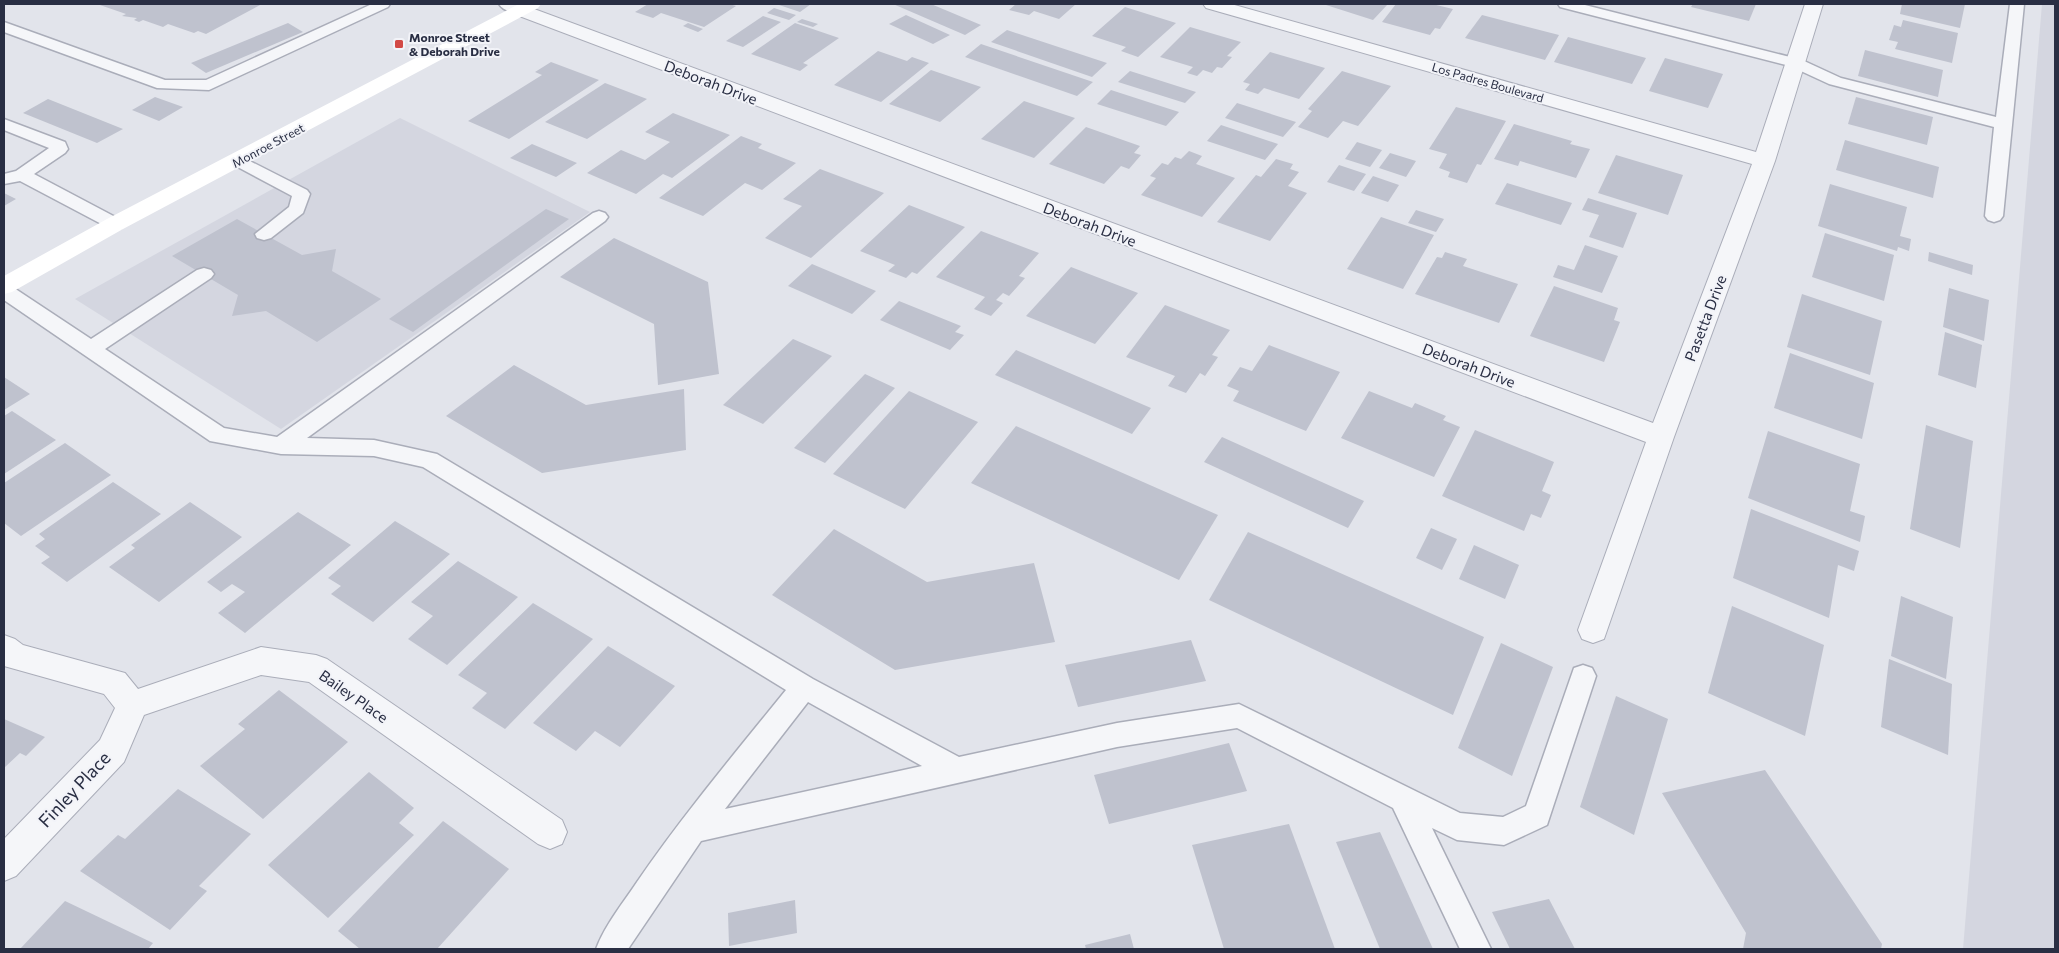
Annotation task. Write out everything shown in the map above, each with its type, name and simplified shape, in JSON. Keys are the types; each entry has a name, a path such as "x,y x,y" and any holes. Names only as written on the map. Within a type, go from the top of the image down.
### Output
{"main road":[{"name":"Monroe Street","path":"4,286 519,6"}],"street":[{"name":"Los Padres Boulevard","path":"1212,4 1764,161"},
{"name":"Pasetta Drive","path":"1592,630 1660,437 1764,161 1814,4"},
{"name":"Deborah Drive","path":"519,6 1660,437"},
{"path":"4,648 14,656 114,683 132,705"},
{"name":"Bailey Place","path":"132,705 261,661 316,669 550,832"},
{"name":"Finley Place","path":"4,864 112,751 132,705"}],"lane":[{"path":"4,26 163,86 209,85 383,4"},
{"path":"1565,4 1796,63 1835,81 2002,124"},
{"path":"1994,216 2002,124 2017,4"},
{"path":"4,124 59,146 58,151 22,175 4,179"},
{"path":"238,160 301,194 297,209 264,234"},
{"path":"22,175 115,224"},
{"path":"281,446 598,217"},
{"path":"91,349 204,274"},
{"path":"4,291 218,435 281,446 374,448 429,460 804,687 958,771"},
{"path":"691,830 1117,735 1239,716 1458,826 1504,831 1536,814 1582,676"},
{"path":"611,949 641,899 691,830 804,687"},
{"path":"1403,799 1476,949"}],"shaded area":[{"path":"2042,4 2055,4 2055,949 1963,949"},
{"path":"400,118 590,212 281,429 75,299"}],"building":[{"path":"97,4 262,4 206,34 198,31 194,33 168,24 163,27 143,20 139,22 134,20 137,18 122,16 126,14"},
{"path":"648,4 729,4 736,6 704,27 661,13 653,18 635,12"},
{"path":"776,4 811,4 800,12"},
{"path":"893,4 931,4 981,25 965,35"},
{"path":"1016,4 1076,4 1059,19 1034,11 1029,15 1009,10"},
{"path":"1388,4 1373,20 1326,5"},
{"path":"1396,4 1432,4 1453,9 1440,29 1435,28 1430,35 1382,22"},
{"path":"1693,4 1756,4 1749,21 1691,7"},
{"path":"1902,4 1965,4 1960,28 1900,14"},
{"path":"1125,7 1176,23 1138,57 1121,51 1126,47 1092,36"},
{"path":"774,8 796,15 789,20 767,13"},
{"path":"906,15 950,35 933,44 889,24"},
{"path":"1482,15 1559,35 1545,60 1465,38"},
{"path":"763,16 781,22 743,47 726,41"},
{"path":"802,19 818,24 813,27 797,22"},
{"path":"1903,20 1958,33 1952,63 1895,49 1898,42 1889,40 1894,25 1901,27"},
{"path":"288,23 303,32 206,73 191,63"},
{"path":"688,23 703,29 698,32 683,26"},
{"path":"795,23 839,38 803,63 808,65 800,71 751,54"},
{"path":"1190,27 1241,42 1227,56 1232,57 1222,68 1217,67 1212,73 1203,70 1197,76 1187,73 1193,67 1160,57"},
{"path":"1007,30 1107,63 1092,77 991,42"},
{"path":"1568,37 1646,58 1632,84 1554,62"},
{"path":"981,44 1093,82 1077,96 965,57"},
{"path":"1865,50 1943,70 1938,97 1858,76"},
{"path":"878,51 907,61 912,57 929,63 881,102 834,85"},
{"path":"1270,52 1325,68 1299,99 1264,88 1258,94 1245,90 1250,84 1243,82"},
{"path":"1665,58 1723,74 1708,108 1649,91"},
{"path":"551,62 599,80 509,139 468,121 542,75 535,72"},
{"path":"931,70 981,87 940,122 889,104"},
{"path":"1130,71 1196,92 1185,103 1118,82"},
{"path":"1342,71 1391,86 1358,126 1343,121 1328,138 1298,127 1312,111 1308,109"},
{"path":"605,83 647,99 587,139 545,122"},
{"path":"1111,90 1179,112 1166,126 1097,104"},
{"path":"155,97 183,107 159,121 132,110"},
{"path":"1856,97 1933,117 1927,145 1848,124"},
{"path":"48,99 123,129 97,143 23,113"},
{"path":"1024,101 1075,118 1034,158 981,139"},
{"path":"1237,103 1296,122 1283,137 1225,118"},
{"path":"1456,107 1506,121 1481,165 1477,164 1467,183 1448,177 1450,172 1439,168 1447,154 1429,149"},
{"path":"673,113 730,135 672,178 663,174 636,194 587,173 621,150 645,160 670,142 645,132"},
{"path":"1514,124 1572,141 1570,144 1590,149 1576,178 1520,161 1518,166 1494,159"},
{"path":"1221,125 1278,144 1265,160 1207,141"},
{"path":"1086,127 1140,146 1134,153 1141,155 1129,169 1121,166 1104,184 1049,164"},
{"path":"741,136 762,144 758,148 796,163 762,190 745,183 703,216 659,198"},
{"path":"1845,140 1939,167 1933,198 1836,170"},
{"path":"1357,142 1382,150 1370,167 1345,159"},
{"path":"532,144 577,163 556,177 510,158"},
{"path":"1189,151 1202,156 1196,164 1235,178 1202,217 1141,195 1156,178 1150,176 1162,163 1168,165 1175,157 1181,159"},
{"path":"1390,153 1416,161 1406,177 1379,168"},
{"path":"1616,155 1683,175 1668,215 1598,193"},
{"path":"1276,159 1293,164 1290,169 1299,172 1288,186 1307,193 1270,241 1217,222 1256,175 1261,177"},
{"path":"1339,165 1366,174 1354,191 1327,182"},
{"path":"820,169 884,193 811,258 765,238 802,206 783,199"},
{"path":"1373,176 1399,185 1388,202 1361,193"},
{"path":"1507,183 1572,203 1561,225 1495,204"},
{"path":"1830,184 1907,207 1900,236 1911,239 1909,251 1898,247 1897,251 1818,226"},
{"path":"4,193 16,199 4,206"},
{"path":"1588,198 1637,213 1623,248 1589,237 1599,215 1582,210"},
{"path":"909,205 965,227 917,274 912,272 906,278 888,271 895,265 860,251"},
{"path":"546,209 569,219 413,332 389,319"},
{"path":"1416,210 1444,219 1436,232 1408,223"},
{"path":"1381,217 1434,235 1403,289 1347,269"},
{"path":"237,219 302,255 336,249 332,271 381,299 317,342 266,311 232,316 238,295 172,256"},
{"path":"981,231 1039,253 1019,276 1025,278 1009,296 1003,293 996,300 1003,303 991,316 974,309 985,297 936,277"},
{"path":"1825,233 1894,255 1884,301 1812,277"},
{"path":"614,238 708,282 719,374 658,385 654,324 560,277"},
{"path":"1585,245 1618,256 1602,293 1553,277 1558,265 1574,270"},
{"path":"1445,252 1467,259 1463,266 1518,284 1499,323 1415,294 1437,257 1442,258"},
{"path":"1929,252 1973,265 1972,275 1928,261"},
{"path":"812,264 876,291 852,314 788,286"},
{"path":"1071,267 1138,293 1095,344 1026,316"},
{"path":"1554,286 1618,308 1614,320 1620,322 1604,362 1530,336"},
{"path":"1949,288 1989,300 1984,341 1943,327"},
{"path":"1802,294 1882,321 1870,375 1787,347"},
{"path":"899,301 961,326 955,332 964,335 950,350 880,320"},
{"path":"1165,305 1230,330 1212,355 1218,357 1205,376 1200,373 1186,393 1168,386 1175,376 1126,357"},
{"path":"1945,332 1982,345 1976,388 1938,375"},
{"path":"793,339 832,356 763,424 723,405"},
{"path":"1269,345 1340,372 1306,431 1233,401 1239,391 1227,386 1240,367 1252,371"},
{"path":"1016,350 1151,408 1132,434 995,375"},
{"path":"1790,353 1874,383 1862,439 1774,408"},
{"path":"514,365 586,405 684,389 686,450 542,473 446,416"},
{"path":"865,374 895,388 825,463 794,448"},
{"path":"4,377 30,394 4,410"},
{"path":"909,391 978,422 905,509 833,474"},
{"path":"1369,391 1412,408 1415,403 1446,416 1443,420 1460,427 1434,477 1341,438"},
{"path":"12,411 56,440 4,474 4,416"},
{"path":"1926,425 1973,441 1960,548 1910,529"},
{"path":"1016,426 1218,515 1179,580 971,483"},
{"path":"1475,430 1554,462 1542,491 1551,495 1541,518 1531,514 1524,531 1442,496"},
{"path":"1768,431 1860,464 1850,511 1865,516 1860,542 1748,498"},
{"path":"1222,437 1364,501 1348,528 1204,462"},
{"path":"65,443 111,475 21,536 4,523 4,483"},
{"path":"113,482 161,514 67,582 41,563 50,557 35,546 45,539 39,534"},
{"path":"190,502 242,537 159,602 109,567 135,548 131,545"},
{"path":"1751,509 1859,551 1854,571 1838,565 1829,618 1733,578"},
{"path":"298,512 351,545 245,633 218,613 245,592 232,584 221,592 207,582"},
{"path":"395,521 450,554 373,622 331,594 341,586 328,578"},
{"path":"1431,528 1457,539 1442,570 1416,558"},
{"path":"834,529 927,582 1034,563 1055,642 895,670 772,595"},
{"path":"1248,532 1484,637 1453,715 1209,600"},
{"path":"1474,545 1519,565 1505,599 1459,579"},
{"path":"458,561 518,597 447,665 408,639 433,616 411,602"},
{"path":"1901,596 1953,617 1946,679 1891,656"},
{"path":"533,603 593,639 505,729 472,708 487,693 458,675"},
{"path":"1732,606 1824,645 1805,736 1708,693"},
{"path":"1191,640 1206,681 1078,707 1065,665"},
{"path":"1501,643 1553,667 1512,776 1458,748"},
{"path":"608,646 675,686 620,747 595,731 576,751 533,723"},
{"path":"1889,659 1952,684 1948,755 1881,727"},
{"path":"279,690 348,742 263,819 200,766 245,729 238,724"},
{"path":"1616,696 1668,719 1634,835 1580,807"},
{"path":"4,719 45,737 26,756 20,753 4,768"},
{"path":"1229,743 1247,791 1109,824 1094,775"},
{"path":"1765,770 1882,944 1881,949 1743,949 1746,933 1662,793"},
{"path":"369,772 414,808 399,823 414,835 328,918 268,865"},
{"path":"178,789 251,834 199,886 207,891 170,930 80,871 118,835 125,839"},
{"path":"443,821 509,869 437,949 360,949 338,931"},
{"path":"1289,824 1335,949 1224,949 1192,845"},
{"path":"1380,832 1433,949 1380,949 1336,842"},
{"path":"1549,899 1575,949 1510,949 1492,912"},
{"path":"795,900 797,933 729,946 728,913"},
{"path":"65,901 153,943 148,949 20,949"},
{"path":"1130,934 1134,949 1086,949 1085,945"}],"place":[{"name":"Monroe Street & Deborah Drive","path":"399,44"}]}
